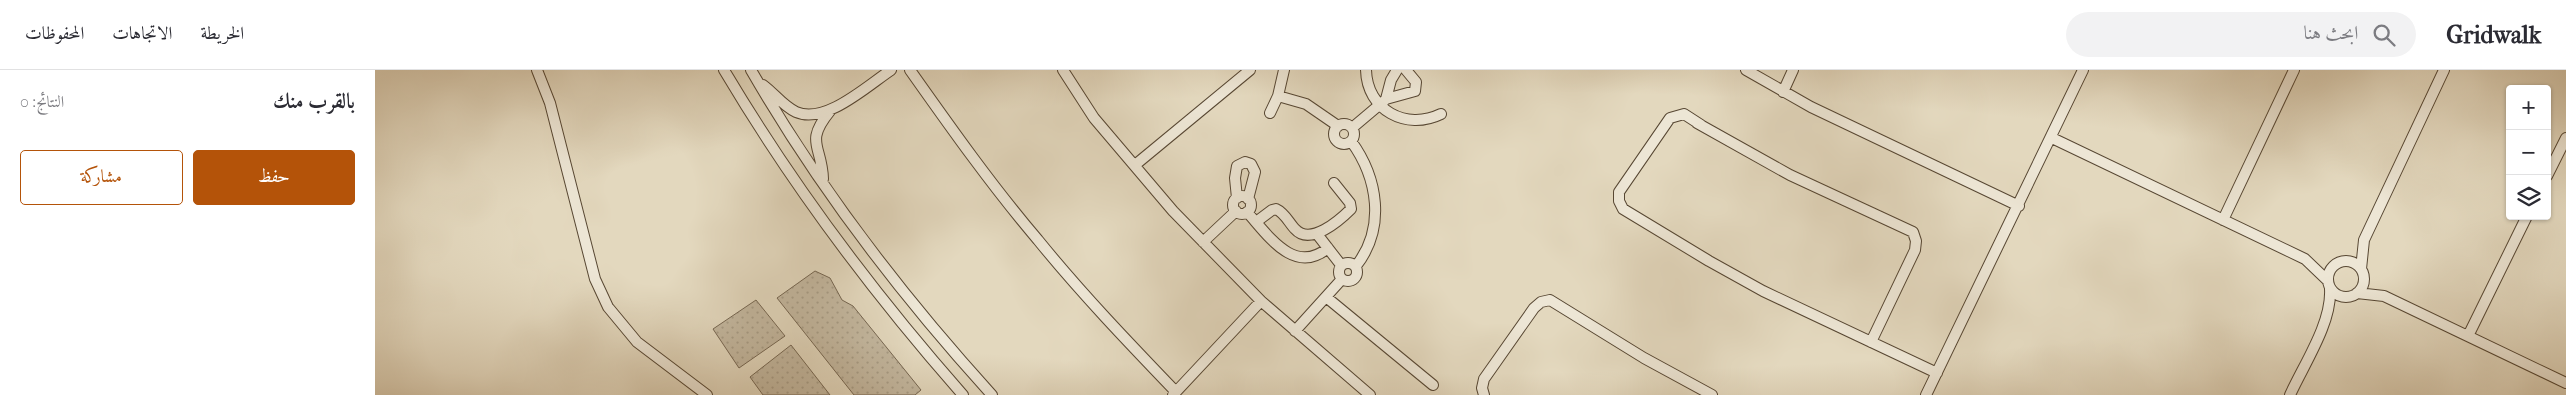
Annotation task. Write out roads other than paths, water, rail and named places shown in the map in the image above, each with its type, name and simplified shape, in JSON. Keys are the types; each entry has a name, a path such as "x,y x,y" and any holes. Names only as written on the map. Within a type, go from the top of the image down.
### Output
{"street":[{"path":"537,70 550,103 595,279 608,307 637,342 707,395"},
{"path":"724,70 784,165 835,236 901,322 963,395"},
{"path":"751,70 823,181 913,302 992,395"},
{"path":"823,181 822,167 815,140 819,126 830,111 891,70"},
{"path":"910,70 974,160 1033,234 1111,324 1175,393 1261,301"},
{"path":"1063,70 1094,118 1173,211 1261,301 1370,395"},
{"path":"1135,165 1250,70"},
{"path":"1269,113 1278,96 1284,70"},
{"path":"1366,70 1368,86 1391,114 1405,120 1427,120 1441,114"},
{"path":"1383,102 1397,70"},
{"path":"1352,128 1383,102 1415,91 1416,82 1406,70"},
{"path":"1746,70 1783,92 2019,206"},
{"path":"1783,92 1793,70"},
{"path":"1926,395 2052,138 2083,70"},
{"path":"2223,220 2295,70"},
{"path":"2326,318 2363,285 2364,240 2444,70"},
{"path":"757,82 788,107 800,113 813,115 830,111"},
{"path":"1278,96 1306,104 1337,126 1345,124 1352,128"},
{"path":"1871,342 1917,246 1915,236 1909,229 1782,170 1701,125 1680,119 1662,131 1629,179 1624,190 1624,200 1636,218 1741,279 1871,342 1937,373"},
{"path":"1337,126 1334,135 1337,140 1342,144 1351,141"},
{"path":"1317,234 1341,265 1339,274 1342,279 1347,281 1353,280 1357,275 1356,266 1366,252 1372,236 1375,207 1368,172 1351,141 1353,136 1352,128"},
{"path":"2052,138 2305,259 2351,261 2384,296 2566,383"},
{"path":"2548,175 2566,138"},
{"path":"1247,212 1241,213 1236,211 1233,205 1237,198 1235,171 1237,166 1245,162 1251,164 1255,172 1248,199"},
{"path":"1256,222 1272,210 1277,209 1298,232 1307,236 1317,234 1351,209 1350,203 1334,183"},
{"path":"1237,198 1243,196 1248,199 1251,204 1247,212"},
{"path":"1203,242 1236,211"},
{"path":"1247,212 1281,249 1291,255 1302,258 1313,256 1328,248"},
{"path":"2468,336 2525,220"},
{"path":"2289,395 2326,318 2330,269 2364,240"},
{"path":"2305,259 2336,294 2384,296"},
{"path":"1341,265 1350,262 1356,266"},
{"path":"1295,331 1342,279"},
{"path":"1326,297 1433,385"},
{"path":"1484,395 1483,384 1491,370 1537,304 1545,300 1555,301 1567,311 1637,354 1712,395"},
{"path":"1489,395 1487,386 1491,370"}]}
